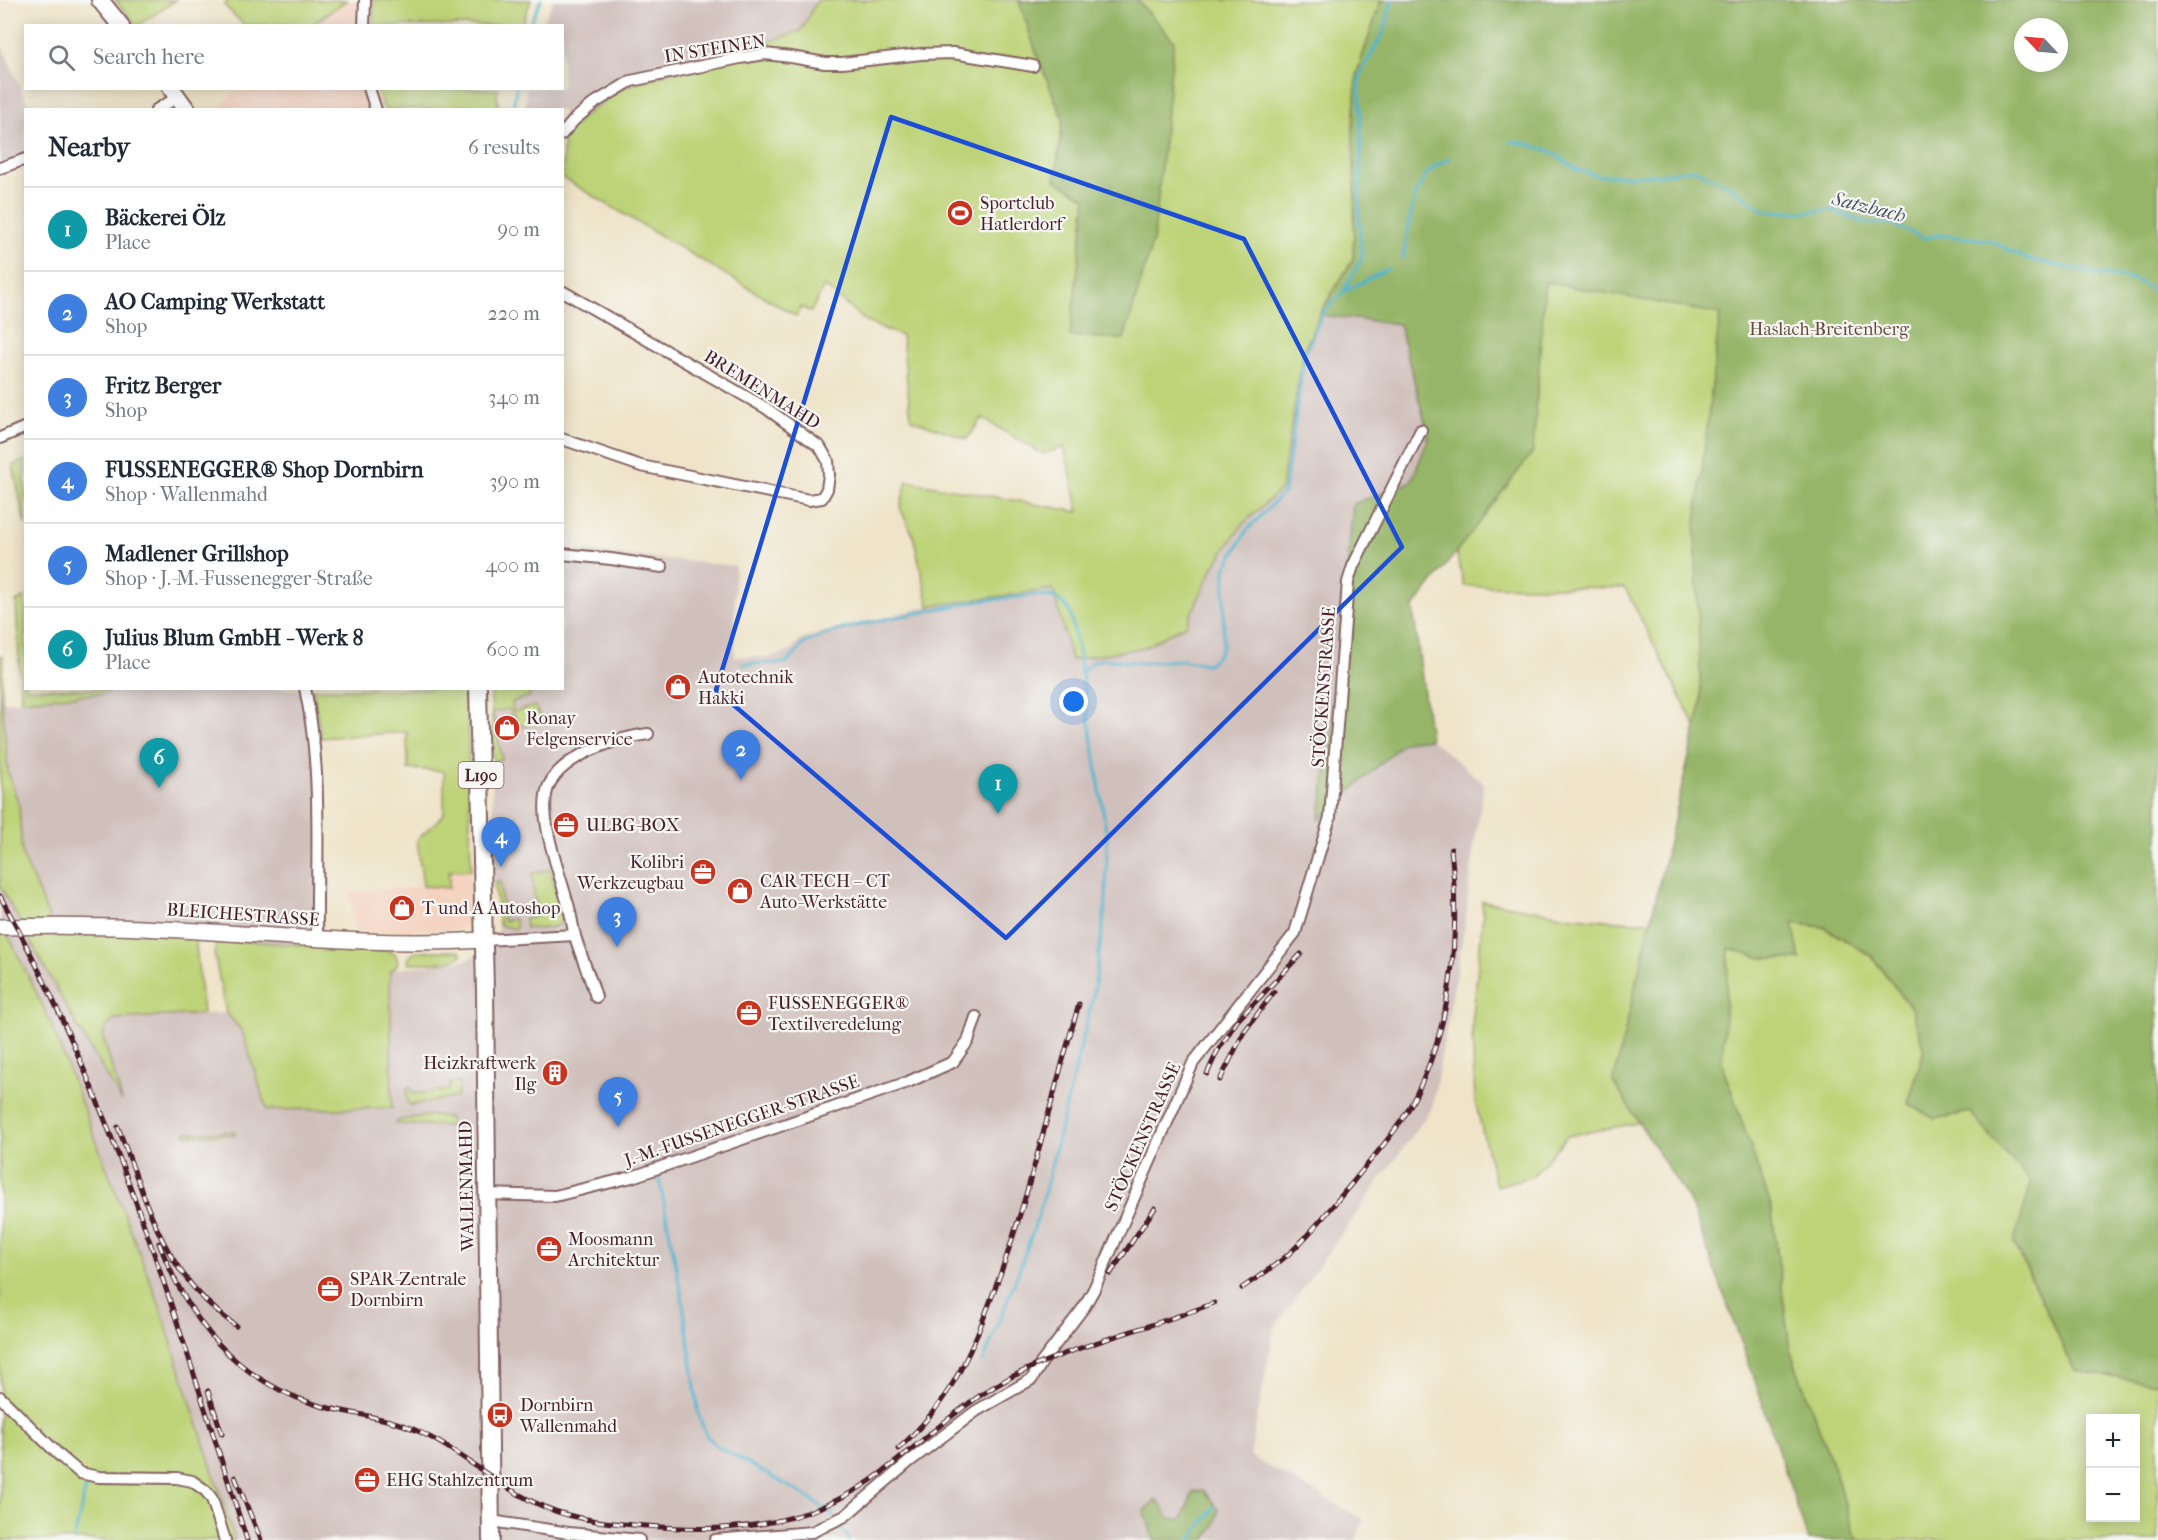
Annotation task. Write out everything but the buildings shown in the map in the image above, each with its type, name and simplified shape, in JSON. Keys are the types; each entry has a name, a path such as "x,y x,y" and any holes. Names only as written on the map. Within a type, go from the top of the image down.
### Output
{"main road":[{"path":"100,0 119,24"},
{"name":"WALLENMAHD","path":"478,690 484,940 491,1540"},
{"name":"BLEICHESTRASSE","path":"0,927 141,928 403,942 484,940"}],"street":[{"path":"364,24 365,0"},
{"name":"IN STEINEN","path":"564,132 575,118 596,102 631,81 765,54 825,63 842,63 921,54 953,53 1033,66"},
{"path":"370,90 375,108"},
{"path":"160,108 179,98"},
{"path":"0,168 24,160"},
{"name":"BREMENMAHD","path":"564,292 783,418 820,447 828,461 827,489 822,498 809,500 641,466 564,440"},
{"path":"0,438 24,428"},
{"name":"STÖCKENSTRASSE","path":"715,1540 812,1532 844,1516 910,1461 976,1411 1032,1379 1042,1362 1084,1307 1193,1063 1295,933 1330,817 1348,582 1353,566 1421,430"},
{"path":"564,554 662,567"},
{"path":"305,690 317,785 317,939"},
{"path":"596,997 575,935 547,825 545,798 556,773 582,754 632,736 648,734"},
{"path":"484,940 575,935"},
{"name":"J.-M.-FUSSENEGGER-STRASSE","path":"487,1194 555,1196 632,1177 908,1082 953,1062 968,1041 976,1017"},
{"path":"0,1397 80,1473 99,1477 177,1478 192,1481 206,1491 212,1499 225,1540"},
{"path":"491,1521 569,1533 639,1540"}],"highlighted area":[{"path":"891,117 1244,239 1402,547 1006,938 716,690"}],"shaded area":[{"path":"354,0 374,0 373,24 315,24 337,4"},
{"path":"554,0 817,0 801,31 624,87 580,119 564,139 564,108 525,108 526,90 564,90 564,24 542,24"},
{"path":"0,42 30,108 24,108 24,164 0,173"},
{"path":"238,90 377,90 384,108 218,108"},
{"path":"1319,315 1400,324 1429,437 1411,482 1353,504 1334,720 1320,819 1404,742 1430,739 1484,783 1465,924 1432,1108 1274,1328 1250,1456 1364,1520 1356,1540 235,1540 159,1304 50,1021 0,922 0,886 77,1026 120,1098 103,1037 106,1028 114,1019 226,1013 242,1031 267,1110 392,1101 390,970 466,960 494,947 499,925 494,882 491,690 564,690 564,549 735,566 735,657 770,657 789,652 799,641 807,637 929,606 1053,589 1186,625 1213,567 1242,525 1281,489 1303,353"},
{"path":"108,690 313,690 321,738 323,946 223,940 195,935 53,928 22,854 19,805 8,772 2,702 108,693"},
{"path":"471,870 466,927 455,930 356,932 349,893 424,886 448,888 449,871"}],"green space":[{"path":"115,0 176,0 140,24 135,24"},
{"path":"230,0 347,0 312,24 243,24 224,5"},
{"path":"374,0 531,0 522,24 373,24"},
{"path":"817,0 1020,0 1037,55 1063,119 1055,180 1086,198 1070,336 1124,339 1174,41 1137,0 1381,0 1357,73 1353,127 1355,195 1353,259 1319,315 1303,353 1281,489 1242,525 1213,567 1186,625 1145,647 1071,660 1053,589 929,606 913,535 900,508 907,481 1079,512 1064,447 1043,454 982,418 967,439 911,419 902,336 867,322 824,286 811,312 801,307 796,316 564,179 564,139 580,119 624,87 801,31"},
{"path":"1137,0 1174,41 1154,237 1124,339 1070,336 1086,198 1055,180 1063,119 1037,55 1019,1"},
{"name":"Haslach-Breitenberg","path":"1381,0 2158,0 2158,1384 2075,1371 2014,1242 2031,1183 1970,1112 1935,1119 1908,1104 1924,1050 1912,1009 1872,956 1824,927 1793,923 1800,959 1762,958 1729,948 1722,1064 1771,1206 1790,1350 1835,1472 1854,1534 1861,1540 1808,1540 1749,1363 1690,1202 1613,1082 1701,705 1695,530 1720,314 1545,282 1533,452 1413,608 1430,739 1404,742 1319,820 1334,720 1353,504 1411,482 1429,437 1399,324 1319,315 1353,259 1355,195 1353,127 1357,73"},
{"name":"Haslach-Breitenberg","path":"2158,0 1714,929 1727,972 1729,948 1762,958 1800,959 1792,923 1823,927 1871,956 1912,1009 1924,1051 1908,1104 1935,1119 1970,1112 2032,1183 2014,1243 2075,1371 2158,1384 2158,1540 1861,1540 1854,1534 1835,1472 1790,1350 1771,1206 1729,1106 1567,1136 1533,1176 1496,1186 1475,1101 1472,1026 1483,914 1482,901 1574,917 1652,922 1753,839 1625,588 1464,586 1456,551 1430,476 1426,426 1417,376 1416,148 2014,29 2014,72 2068,72 2068,18"},
{"path":"377,90 499,90 499,108 384,108"},
{"path":"24,460 24,520 13,465"},
{"path":"24,598 24,690 108,690 108,693 21,700 16,602"},
{"path":"0,656 3,656 2,702 8,772 19,805 22,854 53,927 195,935 203,1014 115,1019 105,1028 103,1037 122,1101 77,1026 0,886"},
{"path":"313,690 467,690 471,870 449,871 449,888 423,886 417,840 444,814 444,771 408,769 407,732 321,738"},
{"path":"491,690 527,690 530,696 512,702 513,712 535,706 542,721 519,727 515,715 511,715 509,709 493,712 502,759 493,761"},
{"path":"550,869 562,921 550,928 526,928 525,918 537,917 532,874"},
{"path":"494,882 500,882 503,921 515,919 516,929 499,925"},
{"path":"0,931 6,931 50,1021 159,1304 235,1540 0,1540"},
{"path":"223,940 385,950 395,953 398,962 390,971 392,1108 267,1110 242,1031 226,1013 214,953 216,944"},
{"path":"417,951 459,951 462,955 451,961 408,963 409,957"},
{"path":"460,1082 457,1097 410,1105 407,1101 407,1088 410,1086 412,1094 449,1090 450,1083"},
{"path":"436,1115 450,1118 449,1126 395,1124 397,1121"},
{"path":"186,1132 235,1132 235,1135 186,1135"},
{"path":"1203,1490 1219,1510 1214,1527 1205,1540 1154,1540 1144,1511 1156,1499 1169,1518 1182,1519 1193,1492"}],"waterway":[{"path":"530,24 541,0"},
{"path":"1081,674 1091,663 1102,659 1141,663 1180,660 1208,664 1218,655 1223,645 1225,569 1247,530 1284,492 1305,353 1323,313 1343,292 1362,258 1359,214 1361,136 1359,77 1385,29 1392,0"},
{"path":"513,108 516,90"},
{"name":"Satzbach","path":"1510,142 1520,142 1550,151 1576,169 1597,176 1658,175 1694,169 1729,186 1765,211 1831,210 1866,223 1889,223 1923,238 1940,235 1989,240 2027,259 2096,274 2134,279 2158,293"},
{"name":"Satzbach","path":"1403,258 1412,210 1420,186 1433,168 1450,158"},
{"name":"Satzbach","path":"1345,291 1388,269"},
{"path":"743,664 785,663 803,644 829,633 871,622 979,601 1038,595 1054,597 1070,612 1079,655 1107,836 1106,901 1093,997 1040,1211 983,1362"},
{"path":"659,1178 683,1303 699,1416 706,1435 717,1446 806,1496 834,1518"},
{"path":"74,1540 86,1486"},
{"path":"1190,1540 1214,1507"},
{"path":"838,1523 849,1540"}],"railway":[{"path":"1242,1288 1287,1255 1316,1225 1396,1129 1423,1080 1435,1049 1450,983 1455,916 1451,849"},
{"path":"0,896 40,973 109,1131 167,1293 247,1540"},
{"path":"1207,1074 1217,1052 1237,1021 1301,954"},
{"path":"1220,1080 1244,1032 1274,992"},
{"path":"898,1449 935,1410 949,1390 972,1347 1000,1275 1022,1208 1079,1004"},
{"path":"118,1127 145,1200"},
{"path":"146,1203 162,1240 182,1272 205,1300 236,1326"},
{"path":"1110,1274 1155,1208"},
{"path":"159,1243 184,1297 217,1342 237,1362 260,1379 285,1393 325,1407 403,1425 425,1434 523,1497 568,1515 598,1521 677,1528 706,1529 763,1524 817,1509 844,1497 870,1481 964,1407 1022,1372 1048,1360 1214,1303"},
{"path":"208,1391 222,1434"},
{"path":"235,1477 261,1540"}],"place":[{"name":"Sportclub Hatlerdorf","path":"960,213"},
{"name":"Autotechnik Hakki","path":"678,687"},
{"name":"Ronay Felgenservice","path":"507,728"},
{"name":"AO Camping Werkstatt","path":"741,780"},
{"name":"Julius Blum GmbH - Werk 8","path":"159,788"},
{"name":"Bäckerei Ölz","path":"998,814"},
{"name":"ULBG-BOX","path":"566,825"},
{"name":"FUSSENEGGER® Shop Dornbirn","path":"501,867"},
{"name":"Kolibri Werkzeugbau","path":"703,872"},
{"name":"CAR TECH – CT Auto-Werkstätte","path":"740,891"},
{"name":"T und A Autoshop","path":"402,908"},
{"name":"Fritz Berger","path":"617,947"},
{"name":"FUSSENEGGER® Textilveredelung","path":"749,1013"},
{"name":"Heizkraftwerk Ilg","path":"555,1073"},
{"name":"Madlener Grillshop","path":"618,1127"},
{"name":"Moosmann Architektur","path":"549,1249"},
{"name":"SPAR-Zentrale Dornbirn","path":"330,1289"},
{"name":"Dornbirn Wallenmahd","path":"500,1415"},
{"name":"EHG Stahlzentrum","path":"367,1480"}]}
